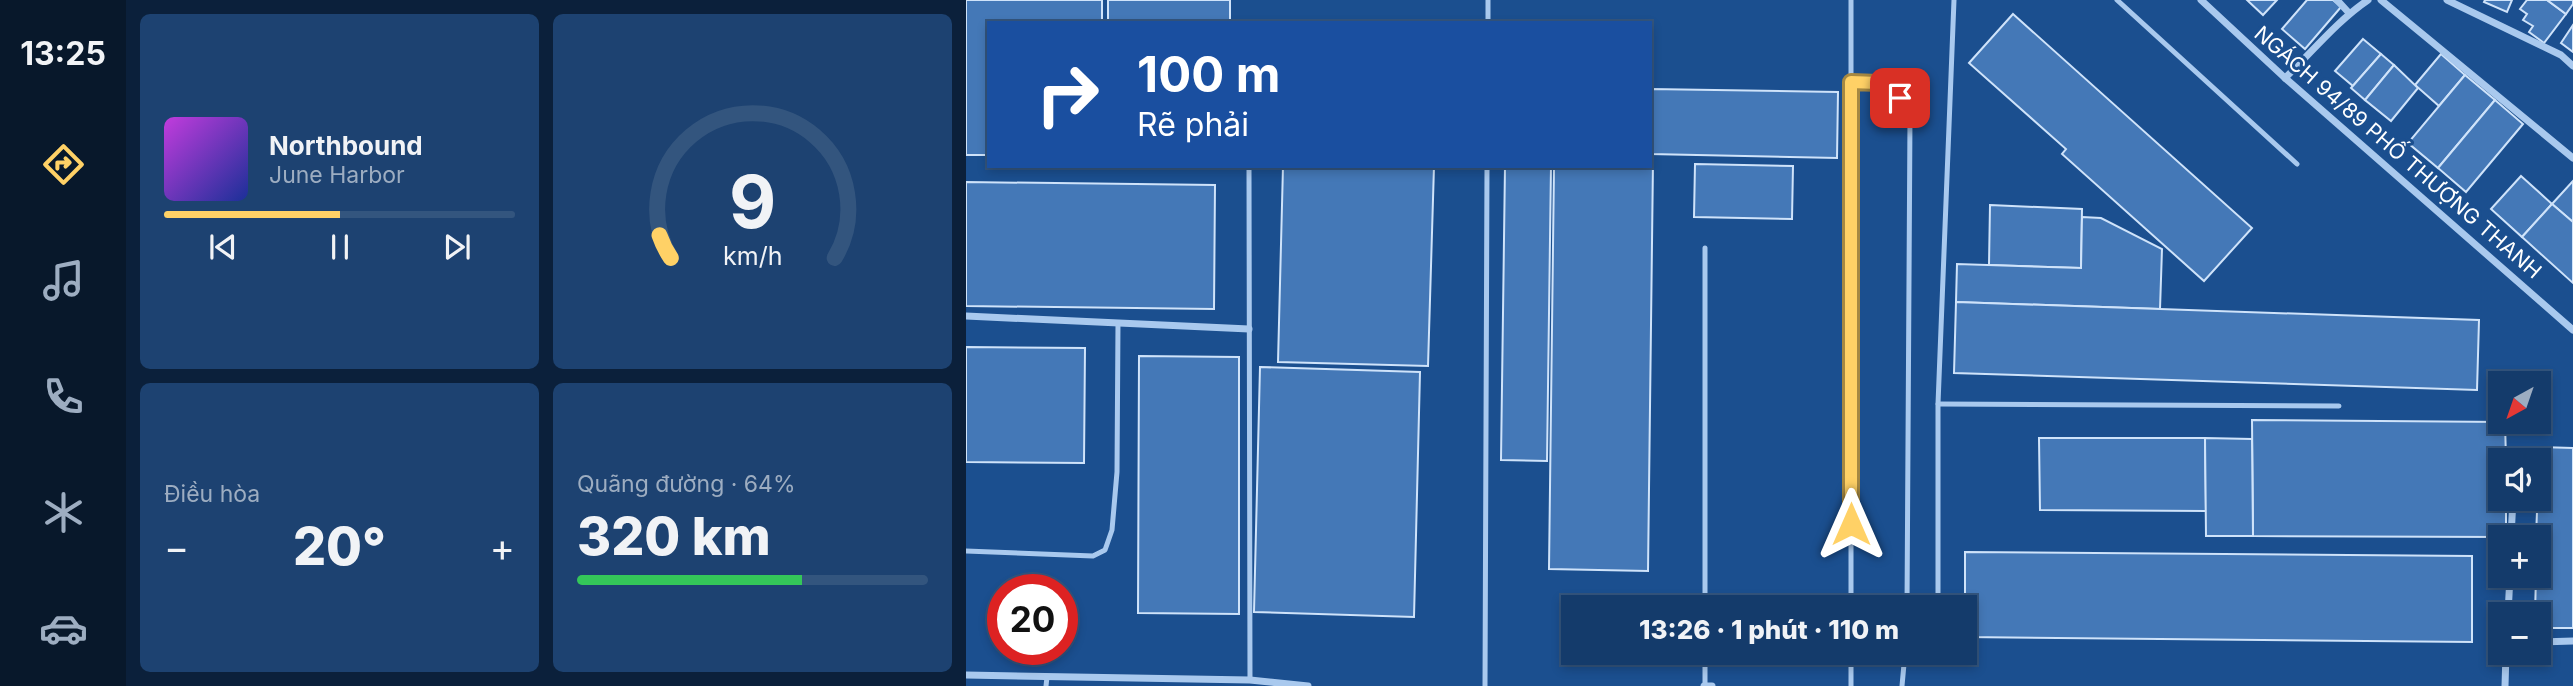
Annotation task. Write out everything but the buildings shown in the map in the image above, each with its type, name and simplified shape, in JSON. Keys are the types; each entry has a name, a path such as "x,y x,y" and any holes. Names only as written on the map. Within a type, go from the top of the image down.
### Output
{"street":[{"name":"NGÁCH 94/89 PHỐ THƯỢNG THANH","path":"2201,0 2285,78 2573,330"},
{"path":"2337,0 2349,13"},
{"path":"2285,78 2349,13 2368,0"},
{"path":"2381,0 2573,158"},
{"path":"2447,0 2561,55 2573,66"},
{"path":"966,316 1250,329"},
{"path":"2551,641 2573,640"},
{"path":"2505,686 2506,665"},
{"path":"966,675 1250,680 1308,686"},
{"path":"1704,686 1712,686"}],"lane":[{"path":"1488,0 1488,21"},
{"path":"1851,0 1851,595"},
{"path":"1938,595 1938,404 1954,0"},
{"path":"2117,0 2297,164"},
{"path":"1851,82 1878,83 1900,98 1910,117 1907,595"},
{"path":"1485,686 1487,168"},
{"path":"1249,169 1250,680"},
{"path":"1705,248 1705,595"},
{"path":"966,551 1093,556 1105,550 1112,530 1117,472 1118,323"},
{"path":"1938,404 2339,405"},
{"path":"1704,686 1705,665"},
{"path":"1851,665 1852,686"},
{"path":"1902,686 1904,665"},
{"path":"1046,686 1047,677"}],"route":[{"path":"1851,524 1851,82 1878,83 1900,98"}]}
